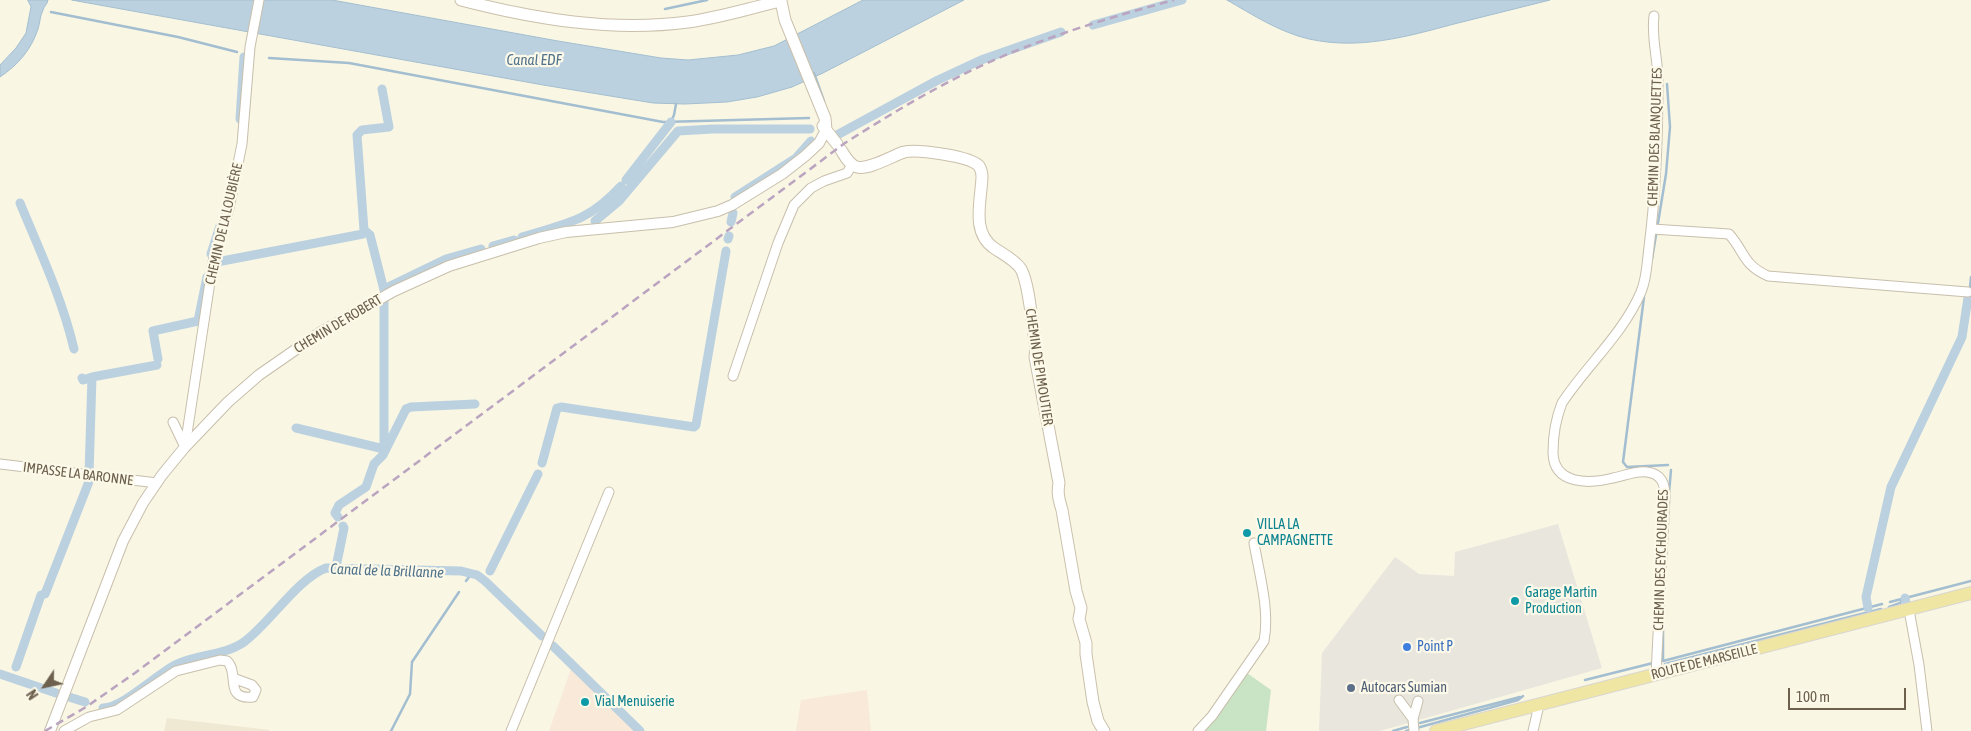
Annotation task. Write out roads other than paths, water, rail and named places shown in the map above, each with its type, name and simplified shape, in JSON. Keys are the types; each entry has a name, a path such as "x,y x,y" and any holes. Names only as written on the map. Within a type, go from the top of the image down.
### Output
{"main road":[{"path":"461,0 552,18 628,27 689,22 782,0 784,20 815,93 819,110 826,122 822,131 839,147 852,165"},
{"name":"CHEMIN DE PIMOUTIER","path":"852,165 865,167 904,152 916,151 938,153 967,161 975,164 981,170 982,184 979,221 981,235 990,245 1020,267 1025,282 1036,348 1034,357 1059,483 1058,499 1062,510 1076,591 1081,608 1079,623 1086,643 1086,654 1096,714 1104,731"},
{"name":"ROUTE DE MARSEILLE","path":"1436,731 1971,594"}],"street":[{"name":"CHEMIN DE LA LOUBIÈRE","path":"185,447 213,262 232,197 242,144 250,47 259,0"},
{"name":"CHEMIN DES BLANQUETTES","path":"1652,229 1658,80 1654,16"},
{"name":"CHEMIN DE ROBERT","path":"50,731 123,541 143,503 156,483 185,447 228,402 283,357 321,332 405,286 450,266 558,234 673,222 732,206 782,174 812,149 819,143 822,131"},
{"path":"734,376 778,243 794,205 811,188 847,173 852,165"},
{"path":"1652,229 1724,232 1731,236 1752,267 1768,276 1968,292"},
{"name":"CHEMIN DES EYCHOURADES","path":"1652,229 1642,290 1624,323 1562,403 1557,418 1553,452 1557,470 1573,480 1606,480 1645,471 1656,475 1663,482 1665,497 1656,674"},
{"path":"173,422 185,447"},
{"name":"IMPASSE LA BARONNE","path":"0,464 156,483"},
{"path":"511,731 609,492"},
{"path":"1198,731 1212,716 1264,641 1264,609 1254,543"},
{"path":"1909,610 1920,665 1927,731"},
{"path":"64,731 90,716 117,710 179,670 225,660 230,665 235,692 252,698 256,690 253,686 233,678"},
{"path":"1399,700 1413,719"},
{"path":"1414,731 1413,719 1418,701"},
{"path":"1533,731 1539,705"}],"water":[{"path":"28,0 48,0 42,12 35,37 28,50 13,67 0,77 0,65 16,48 26,33 31,7"},
{"name":"Canal EDF","path":"72,0 332,0 558,41 661,58 688,60 738,55 774,46 863,0 964,0 792,87 757,97 727,102 685,104 653,103 543,85"},
{"path":"1227,0 1550,0 1400,37 1364,43 1346,43 1328,42 1298,36 1266,22"}],"waterway":[{"path":"665,9 707,0"},
{"path":"1093,25 1182,0"},
{"path":"51,12 178,37 237,52"},
{"path":"837,135 938,80 981,60 1061,32"},
{"path":"240,119 244,57"},
{"path":"269,58 349,63 663,122 809,118"},
{"path":"814,73 824,101"},
{"path":"1658,223 1666,174 1670,127 1667,84"},
{"path":"382,89 389,127 362,130 357,135 364,230 370,235 384,290"},
{"path":"671,122 676,104"},
{"path":"626,180 671,122"},
{"path":"595,221 619,201 678,131 810,129"},
{"path":"735,197 796,158 811,141"},
{"path":"522,237 586,215 597,208 621,186"},
{"path":"20,203 57,293 74,349"},
{"path":"731,222 733,213"},
{"path":"211,254 220,226"},
{"path":"217,262 363,234 364,230"},
{"path":"1652,259 1656,235"},
{"path":"493,246 514,240"},
{"path":"384,289 446,259 481,249"},
{"path":"542,463 557,408 561,407 694,427 696,425 726,251"},
{"path":"158,359 153,331 198,321 207,277"},
{"path":"1970,287 1971,277"},
{"path":"1644,297 1623,462 1627,467 1668,465"},
{"path":"1868,608 1866,597 1891,487 1962,337 1968,298"},
{"path":"384,299 384,450"},
{"path":"92,377 157,365"},
{"path":"82,378 83,380 92,377 89,474"},
{"path":"338,517 335,513 339,505 366,487 374,464 383,455 406,409 411,407 475,404"},
{"path":"296,428 384,449"},
{"path":"1669,493 1671,470"},
{"path":"490,571 538,474"},
{"path":"16,667 41,595 45,594 90,479"},
{"path":"336,567 343,526"},
{"name":"Canal de la Brillanne","path":"103,708 120,703 183,661 219,653 244,642 264,624 294,591 315,574 326,568 461,571 477,575 542,636"},
{"name":"Canal de la Brillanne","path":"466,581 472,573"},
{"path":"1890,602 1971,581"},
{"path":"391,731 410,694 412,662 459,592"},
{"path":"1905,598 1906,603"},
{"path":"1889,607 1900,603 1903,599"},
{"path":"1663,621 1663,661 1882,604"},
{"path":"1665,664 1881,609"},
{"name":"Canal de la Brillanne","path":"553,646 640,731"},
{"path":"1585,680 1653,663"},
{"name":"Canal de la Brillanne","path":"0,674 56,693"},
{"path":"1406,731 1518,700 1523,696"},
{"path":"69,697 85,702"},
{"path":"1420,723 1520,697"},
{"path":"1393,731 1407,727"}],"railway":[{"path":"45,731 86,707 135,673 845,143 924,95 986,63 1090,24 1174,0"}],"place":[{"name":"VILLA LA CAMPAGNETTE","path":"1247,533"},
{"name":"Garage Martin Production","path":"1515,601"},
{"name":"Point P","path":"1407,647"},
{"name":"Autocars Sumian","path":"1351,688"},
{"name":"Vial Menuiserie","path":"585,702"}]}
